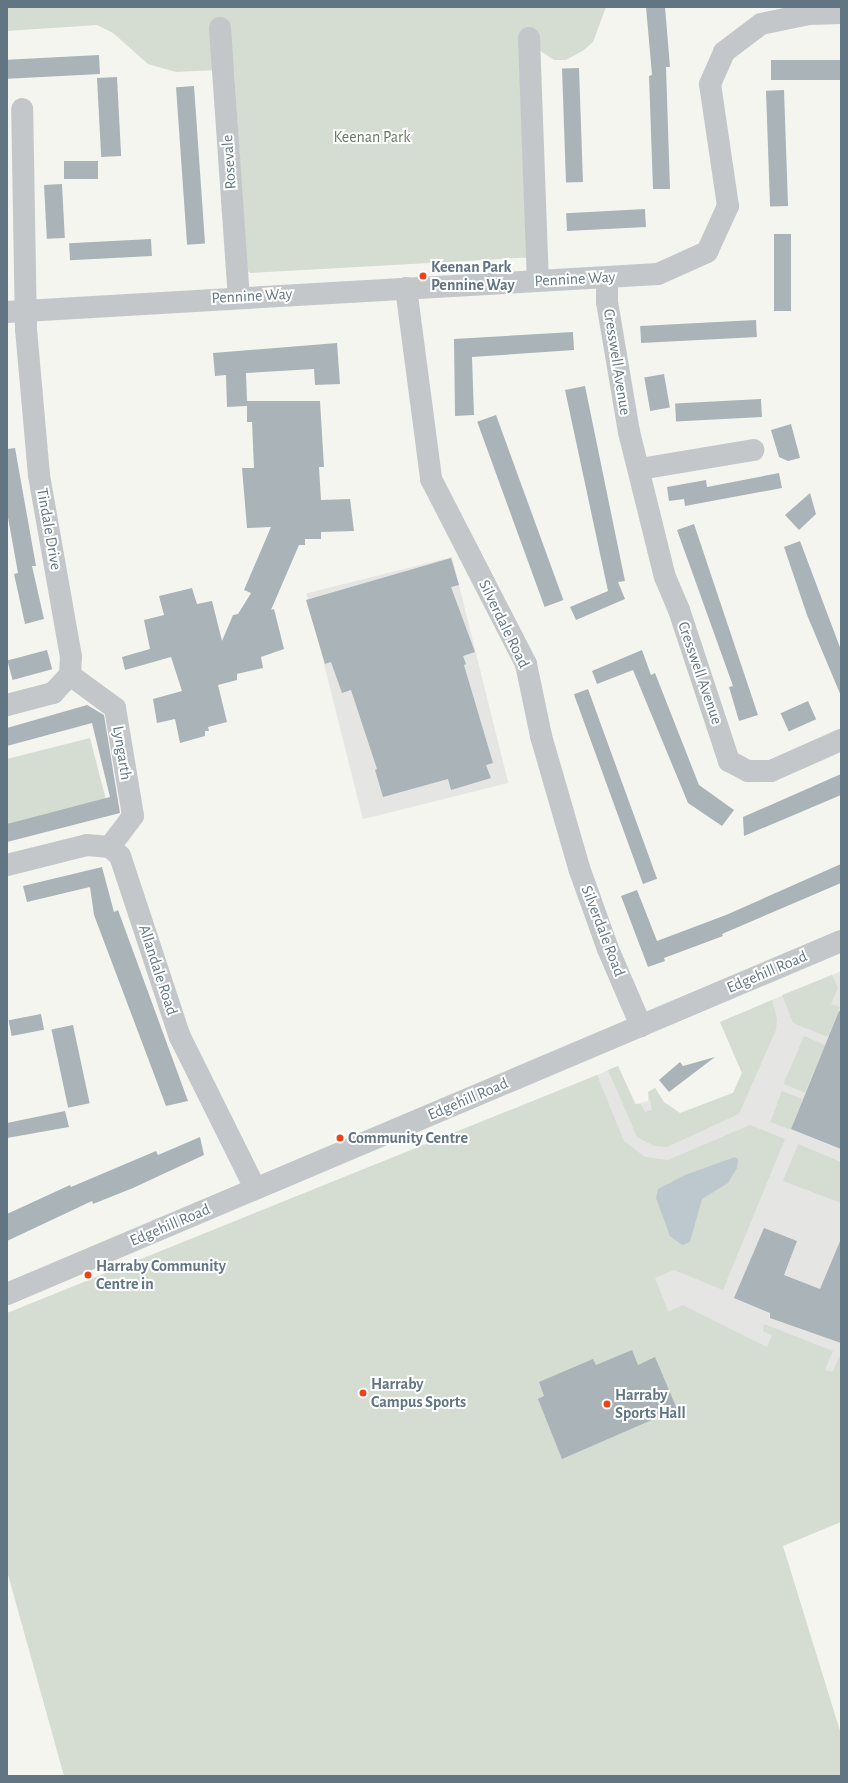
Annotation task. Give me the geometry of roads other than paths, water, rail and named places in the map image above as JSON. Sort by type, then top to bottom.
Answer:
[{"type":"street","name":"Pennine Way","points":[[16,311],[658,274],[707,252],[728,206],[710,84],[724,52],[761,24],[809,14],[841,13]]},
{"type":"street","name":"Rosevale","points":[[220,28],[239,297]]},
{"type":"street","points":[[529,38],[538,281]]},
{"type":"street","name":"Tindale Drive","points":[[22,109],[16,311],[39,475],[71,657],[70,675]]},
{"type":"street","name":"Cresswell Avenue","points":[[607,278],[607,302],[629,432],[640,469],[665,577],[681,617],[729,761],[748,771],[771,771],[841,740]]},
{"type":"street","name":"Silverdale Road","points":[[406,288],[431,479],[526,664],[541,736],[579,868],[608,949],[641,1026]]},
{"type":"street","points":[[640,469],[753,450]]},
{"type":"street","points":[[7,704],[53,693],[70,675]]},
{"type":"street","name":"Lyngarth","points":[[70,675],[115,708],[133,816],[110,847]]},
{"type":"street","points":[[7,865],[87,845],[110,847]]},
{"type":"street","name":"Allandale Road","points":[[110,847],[120,856],[180,1037],[255,1188]]},
{"type":"street","name":"Edgehill Road","points":[[7,1294],[841,941]]},
{"type":"place","name":"Keenan Park Pennine Way","points":[[423,276]]},
{"type":"place","name":"Community Centre","points":[[340,1138]]},
{"type":"place","name":"Harraby Community Centre in","points":[[88,1275]]},
{"type":"place","name":"Harraby Campus Sports","points":[[363,1393]]},
{"type":"place","name":"Harraby Sports Hall","points":[[607,1404]]},
{"type":"park label","name":"Keenan Park","points":[[372,137]]}]
